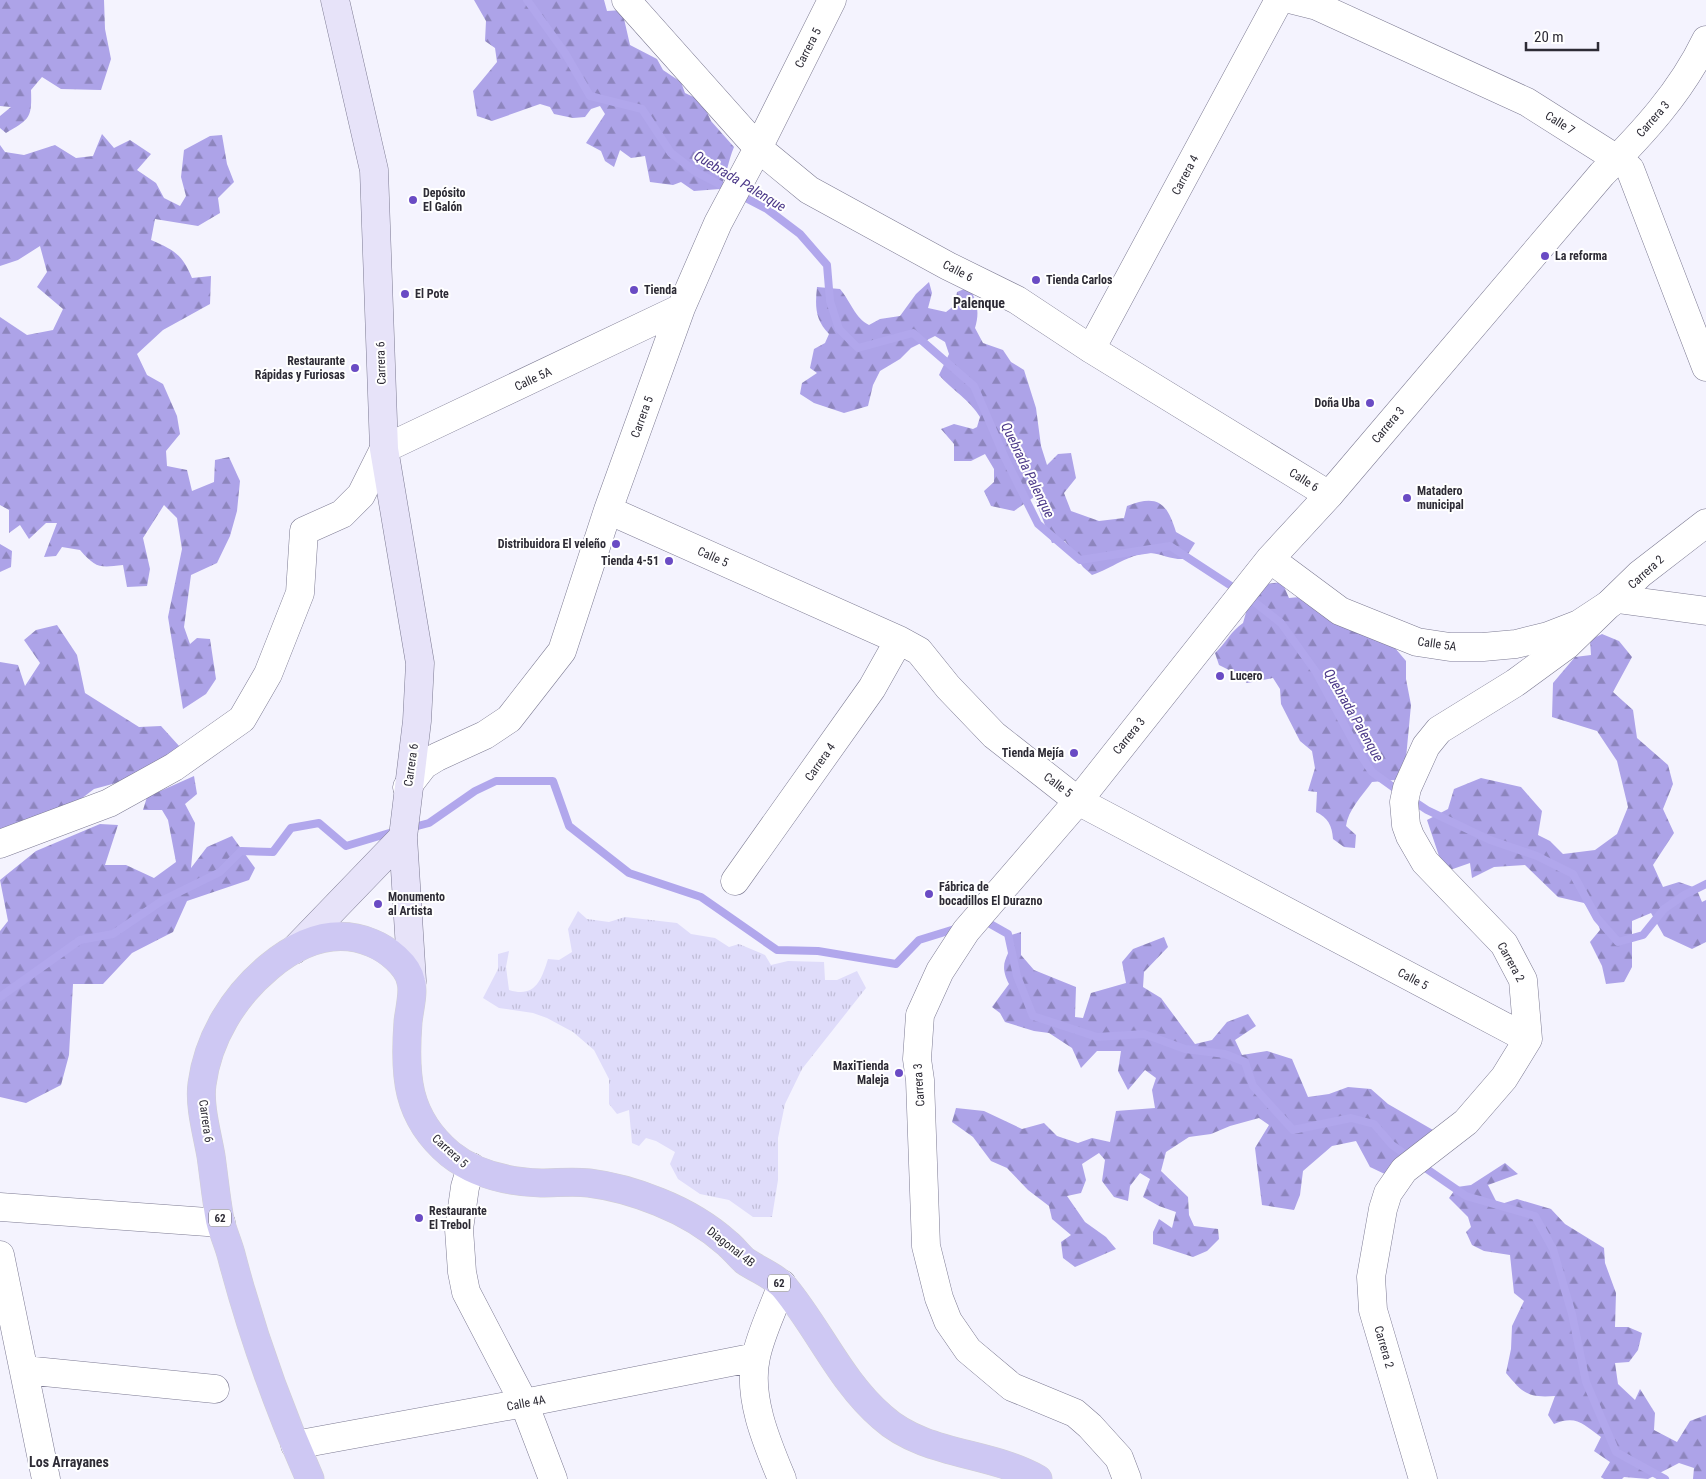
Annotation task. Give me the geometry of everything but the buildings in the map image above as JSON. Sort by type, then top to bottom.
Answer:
[{"type":"main road","name":"Carrera 6","points":[[295,1445],[261,1357],[221,1223],[201,1089],[211,1047],[231,1008],[259,975],[294,950],[403,837],[417,721],[420,663],[384,449],[374,170],[334,0]]},
{"type":"main road","name":"Carrera 5","points":[[403,837],[412,981],[406,1072],[414,1105],[421,1120],[437,1141],[456,1158],[470,1167]]},
{"type":"main road","name":"62","points":[[294,950],[317,938],[343,935],[356,938],[380,946],[400,963],[412,981]]},
{"type":"main road","name":"Diagonal 4B","points":[[470,1167],[518,1181],[592,1183],[640,1194],[664,1204],[708,1228],[746,1261],[782,1284],[849,1379],[880,1416],[898,1430],[962,1454],[1007,1464],[1038,1479]]},
{"type":"main road","name":"62","points":[[295,1445],[310,1479]]},
{"type":"street","name":"Calle 6","points":[[626,0],[758,148],[809,190],[948,266],[1017,300],[1091,349],[1329,495]]},
{"type":"street","name":"Carrera 5","points":[[408,787],[424,765],[485,735],[509,719],[562,651],[608,510],[681,308],[718,223],[832,0]]},
{"type":"street","name":"Carrera 4","points":[[1091,349],[1279,0]]},
{"type":"street","name":"Calle 7","points":[[1293,0],[1317,6],[1527,102],[1617,159],[1630,170],[1706,367]]},
{"type":"street","name":"Carrera 3","points":[[1121,1472],[1090,1426],[1075,1413],[1012,1387],[980,1361],[956,1335],[948,1321],[939,1298],[926,1246],[920,1080],[917,1059],[920,1016],[928,995],[940,971],[966,931],[987,904],[1078,800],[1270,559],[1329,495],[1602,174],[1674,95],[1706,40]]},
{"type":"street","name":"Calle 5A","points":[[384,449],[681,308]]},
{"type":"street","points":[[0,844],[109,803],[174,767],[242,719],[268,674],[300,593],[304,531],[342,514],[361,495],[384,449]]},
{"type":"street","name":"Calle 5","points":[[608,510],[899,640],[919,652],[948,687],[994,735],[1078,800],[1528,1039]]},
{"type":"street","name":"Carrera 2","points":[[1423,1479],[1373,1310],[1371,1276],[1383,1209],[1388,1193],[1404,1170],[1466,1122],[1504,1078],[1528,1039],[1523,980],[1504,944],[1425,862],[1410,836],[1406,825],[1404,802],[1411,778],[1426,746],[1439,730],[1516,683],[1567,645],[1617,599],[1640,574],[1706,523]]},
{"type":"street","name":"Calle 5A","points":[[1270,559],[1340,611],[1417,642],[1450,647],[1508,644],[1548,636],[1579,624],[1617,599]]},
{"type":"street","points":[[1617,599],[1706,611]]},
{"type":"street","name":"Carrera 4","points":[[735,881],[872,688],[899,640]]},
{"type":"street","name":"Carrera 5","points":[[470,1167],[459,1229],[459,1251],[465,1286],[524,1404],[553,1479]]},
{"type":"street","points":[[0,1206],[221,1223]]},
{"type":"street","points":[[0,1255],[46,1479]]},
{"type":"street","points":[[782,1284],[756,1357],[755,1382],[761,1423],[771,1454],[782,1479]]},
{"type":"street","name":"Calle 4A","points":[[295,1445],[524,1404],[756,1357]]},
{"type":"street","points":[[24,1370],[215,1388]]},
{"type":"green space","points":[[0,0],[104,0],[105,29],[111,59],[101,90],[61,89],[42,77],[31,90],[31,107],[25,121],[6,133],[0,128],[0,116],[11,107],[0,106]]},
{"type":"green space","points":[[474,0],[604,0],[607,11],[622,10],[630,45],[657,59],[663,70],[681,82],[685,93],[702,101],[711,121],[734,147],[720,189],[694,191],[681,182],[673,185],[650,182],[645,156],[631,158],[620,150],[614,167],[605,161],[601,151],[586,143],[605,114],[600,106],[591,109],[585,117],[573,118],[554,114],[550,107],[540,104],[492,121],[477,116],[473,91],[497,62],[495,48],[485,41],[486,21]]},
{"type":"green space","points":[[102,134],[114,148],[130,140],[151,154],[137,170],[156,183],[164,198],[180,206],[186,196],[181,177],[184,150],[210,136],[222,135],[227,164],[234,182],[218,198],[220,213],[198,226],[155,219],[151,240],[166,247],[181,258],[192,278],[211,276],[210,304],[163,330],[137,354],[147,375],[163,384],[177,416],[180,434],[166,451],[167,466],[187,470],[192,491],[214,482],[215,460],[229,457],[240,481],[237,511],[230,536],[217,563],[191,575],[184,627],[190,644],[197,638],[210,639],[216,679],[206,694],[183,709],[168,617],[182,549],[177,518],[164,505],[143,538],[150,569],[147,586],[127,587],[123,565],[98,565],[80,550],[62,547],[56,556],[44,557],[57,523],[46,523],[29,539],[20,525],[9,533],[9,510],[0,505],[0,317],[27,335],[53,330],[63,309],[37,287],[47,272],[40,246],[18,260],[0,266],[0,145],[5,152],[24,155],[55,145],[76,158],[93,156]]},
{"type":"green space","points":[[929,282],[932,293],[928,308],[946,312],[955,305],[957,292],[969,287],[977,307],[975,328],[983,343],[1003,350],[1011,362],[1024,370],[1036,408],[1041,446],[1047,465],[1058,454],[1071,453],[1076,478],[1064,493],[1071,511],[1099,521],[1124,518],[1127,506],[1137,502],[1153,501],[1159,503],[1169,514],[1176,532],[1195,543],[1185,559],[1176,559],[1159,554],[1143,554],[1128,558],[1092,575],[1083,567],[1065,541],[1052,543],[1034,497],[1014,511],[991,506],[984,491],[994,482],[994,469],[985,454],[971,461],[954,461],[954,444],[941,429],[954,424],[973,429],[977,427],[980,417],[971,405],[939,375],[949,354],[945,342],[935,336],[911,348],[900,359],[880,371],[873,385],[868,406],[844,413],[814,403],[800,394],[802,383],[817,373],[810,368],[814,349],[825,343],[829,334],[824,329],[817,312],[817,287],[840,289],[860,318],[869,325],[880,319],[900,316],[916,294]]},
{"type":"green space","points":[[0,544],[12,551],[11,567],[0,572]]},
{"type":"green space","points":[[1282,582],[1289,598],[1300,597],[1384,635],[1406,661],[1406,679],[1411,705],[1406,758],[1401,776],[1395,780],[1372,782],[1352,809],[1346,826],[1356,835],[1355,848],[1344,847],[1333,839],[1329,822],[1316,812],[1317,792],[1308,791],[1315,768],[1312,751],[1300,741],[1281,704],[1280,689],[1273,678],[1247,683],[1233,672],[1219,665],[1215,653],[1243,623],[1247,609],[1267,584]]},
{"type":"green space","points":[[57,625],[77,655],[85,693],[139,727],[161,726],[180,747],[142,776],[94,789],[77,802],[0,833],[0,662],[18,665],[25,686],[40,663],[24,640],[36,630]]},
{"type":"green space","points":[[1602,634],[1619,641],[1632,657],[1613,692],[1633,710],[1637,738],[1668,765],[1673,784],[1663,809],[1674,833],[1653,865],[1663,887],[1679,882],[1696,888],[1702,902],[1706,900],[1706,942],[1692,949],[1664,936],[1651,913],[1632,921],[1632,967],[1624,982],[1606,984],[1602,966],[1590,942],[1600,930],[1596,918],[1584,903],[1558,897],[1525,865],[1494,867],[1472,878],[1470,863],[1450,870],[1439,856],[1427,820],[1448,809],[1454,789],[1481,778],[1521,787],[1542,811],[1538,835],[1550,841],[1563,854],[1595,850],[1617,834],[1628,807],[1617,761],[1597,731],[1552,717],[1553,683],[1575,657],[1591,655],[1590,640]]},
{"type":"green space","points":[[194,776],[197,794],[185,804],[195,823],[191,868],[207,847],[232,836],[255,868],[249,880],[187,901],[173,932],[132,953],[103,984],[73,984],[69,1055],[61,1085],[26,1103],[0,1097],[0,931],[8,921],[0,880],[36,851],[100,824],[118,825],[105,865],[126,865],[154,878],[176,862],[168,820],[162,810],[143,810],[147,797]]},
{"type":"green space","points":[[578,911],[587,919],[609,922],[625,917],[677,923],[691,934],[715,938],[729,947],[739,944],[765,955],[771,965],[788,961],[824,962],[825,980],[837,980],[857,971],[866,988],[802,1069],[785,1104],[778,1138],[778,1180],[772,1217],[753,1217],[729,1200],[700,1194],[678,1179],[670,1164],[675,1152],[656,1141],[646,1138],[639,1146],[632,1143],[629,1110],[617,1114],[609,1104],[609,1079],[594,1050],[573,1032],[547,1018],[533,1013],[499,1008],[483,998],[498,969],[498,954],[509,951],[506,967],[509,990],[525,992],[536,986],[543,974],[548,959],[559,960],[572,952],[568,929]]},
{"type":"green space","points":[[1021,932],[1021,955],[1034,970],[1076,987],[1075,1017],[1083,1018],[1091,993],[1126,983],[1122,962],[1133,949],[1164,937],[1168,947],[1144,972],[1143,987],[1161,998],[1195,1044],[1212,1040],[1227,1022],[1248,1014],[1256,1026],[1235,1040],[1242,1055],[1267,1051],[1292,1059],[1308,1097],[1329,1094],[1348,1087],[1371,1089],[1388,1104],[1433,1130],[1408,1158],[1396,1159],[1391,1177],[1370,1167],[1356,1141],[1332,1146],[1303,1171],[1300,1195],[1294,1210],[1262,1205],[1255,1148],[1269,1125],[1259,1118],[1230,1126],[1211,1134],[1189,1137],[1166,1152],[1161,1171],[1188,1197],[1189,1215],[1194,1226],[1218,1229],[1219,1239],[1207,1251],[1193,1257],[1153,1244],[1153,1232],[1159,1219],[1172,1228],[1176,1212],[1159,1206],[1143,1197],[1150,1179],[1140,1173],[1130,1186],[1128,1201],[1114,1197],[1102,1181],[1105,1160],[1099,1153],[1082,1164],[1086,1180],[1081,1193],[1067,1196],[1085,1222],[1106,1237],[1116,1249],[1075,1267],[1063,1258],[1061,1242],[1071,1235],[1052,1219],[1049,1206],[1028,1190],[1007,1168],[991,1161],[973,1137],[952,1122],[956,1108],[984,1111],[1022,1129],[1044,1123],[1057,1136],[1078,1143],[1092,1138],[1110,1142],[1116,1111],[1155,1108],[1152,1090],[1156,1078],[1145,1070],[1128,1090],[1118,1071],[1121,1051],[1097,1051],[1081,1068],[1072,1048],[1049,1033],[1034,1031],[1005,1022],[1000,1013],[992,1007],[1009,984],[1005,975],[1004,963],[1010,949],[1011,935]]},
{"type":"green space","points":[[1505,1163],[1518,1174],[1488,1185],[1498,1205],[1517,1199],[1551,1209],[1565,1224],[1604,1248],[1605,1263],[1616,1293],[1615,1327],[1628,1327],[1642,1333],[1638,1350],[1629,1362],[1615,1363],[1618,1384],[1635,1400],[1640,1389],[1655,1413],[1654,1430],[1677,1442],[1690,1421],[1706,1415],[1706,1479],[1693,1479],[1694,1468],[1679,1463],[1648,1479],[1624,1477],[1622,1479],[1604,1479],[1601,1477],[1610,1462],[1594,1451],[1601,1437],[1579,1422],[1568,1420],[1554,1424],[1548,1415],[1555,1396],[1538,1396],[1526,1393],[1506,1373],[1511,1349],[1512,1326],[1524,1301],[1514,1293],[1510,1255],[1484,1251],[1472,1245],[1466,1232],[1471,1227],[1468,1217],[1449,1198],[1457,1187],[1471,1185]]},
{"type":"waterway","name":"Quebrada Palenque","points":[[527,0],[565,53],[590,96],[642,109],[671,153],[696,172],[767,209],[800,234],[827,265],[830,301],[839,329],[858,348],[913,333],[974,386],[1005,458],[1038,524],[1080,560],[1170,546],[1248,597],[1281,623],[1316,672],[1360,754],[1372,772],[1400,792]]},
{"type":"waterway","points":[[410,828],[429,823],[475,791],[496,781],[553,781],[569,826],[629,873],[701,897],[777,950],[818,951],[896,964],[919,940],[958,928]]},
{"type":"waterway","name":"Quebrada Palenque","points":[[1409,798],[1427,810],[1490,840],[1537,856],[1573,874],[1597,918],[1618,942],[1643,935],[1664,909],[1684,895],[1706,884]]},
{"type":"waterway","points":[[0,997],[80,940],[113,934],[163,900],[220,872],[241,851],[273,852],[291,828],[319,823],[346,846],[396,831]]},
{"type":"waterway","points":[[981,922],[985,921],[1008,934],[1017,976],[1033,1016],[1097,1037],[1144,1034],[1185,1049],[1225,1054],[1245,1062],[1253,1086],[1293,1130],[1351,1118],[1374,1124],[1392,1145],[1466,1196],[1535,1216],[1553,1249],[1572,1314],[1586,1382],[1616,1452],[1665,1479]]},
{"type":"place","name":"Depósito El Galón","points":[[413,200]]},
{"type":"place","name":"La reforma","points":[[1545,256]]},
{"type":"place","name":"Tienda Carlos","points":[[1036,280]]},
{"type":"place","name":"Tienda","points":[[634,290]]},
{"type":"place","name":"El Pote","points":[[405,294]]},
{"type":"place","name":"Restaurante Rápidas y Furiosas","points":[[355,368]]},
{"type":"place","name":"Doña Uba","points":[[1370,403]]},
{"type":"place","name":"Matadero municipal","points":[[1407,498]]},
{"type":"place","name":"Distribuidora El veleño","points":[[616,544]]},
{"type":"place","name":"Tienda 4-51","points":[[669,561]]},
{"type":"place","name":"Lucero","points":[[1220,676]]},
{"type":"place","name":"Tienda Mejía","points":[[1074,753]]},
{"type":"place","name":"Fábrica de bocadillos El Durazno","points":[[929,894]]},
{"type":"place","name":"Monumento al Artista","points":[[378,904]]},
{"type":"place","name":"MaxiTienda Maleja","points":[[899,1073]]},
{"type":"place","name":"Restaurante El Trebol","points":[[419,1218]]},
{"type":"district","name":"Palenque","points":[[979,303]]},
{"type":"district","name":"Los Arrayanes","points":[[69,1462]]}]
